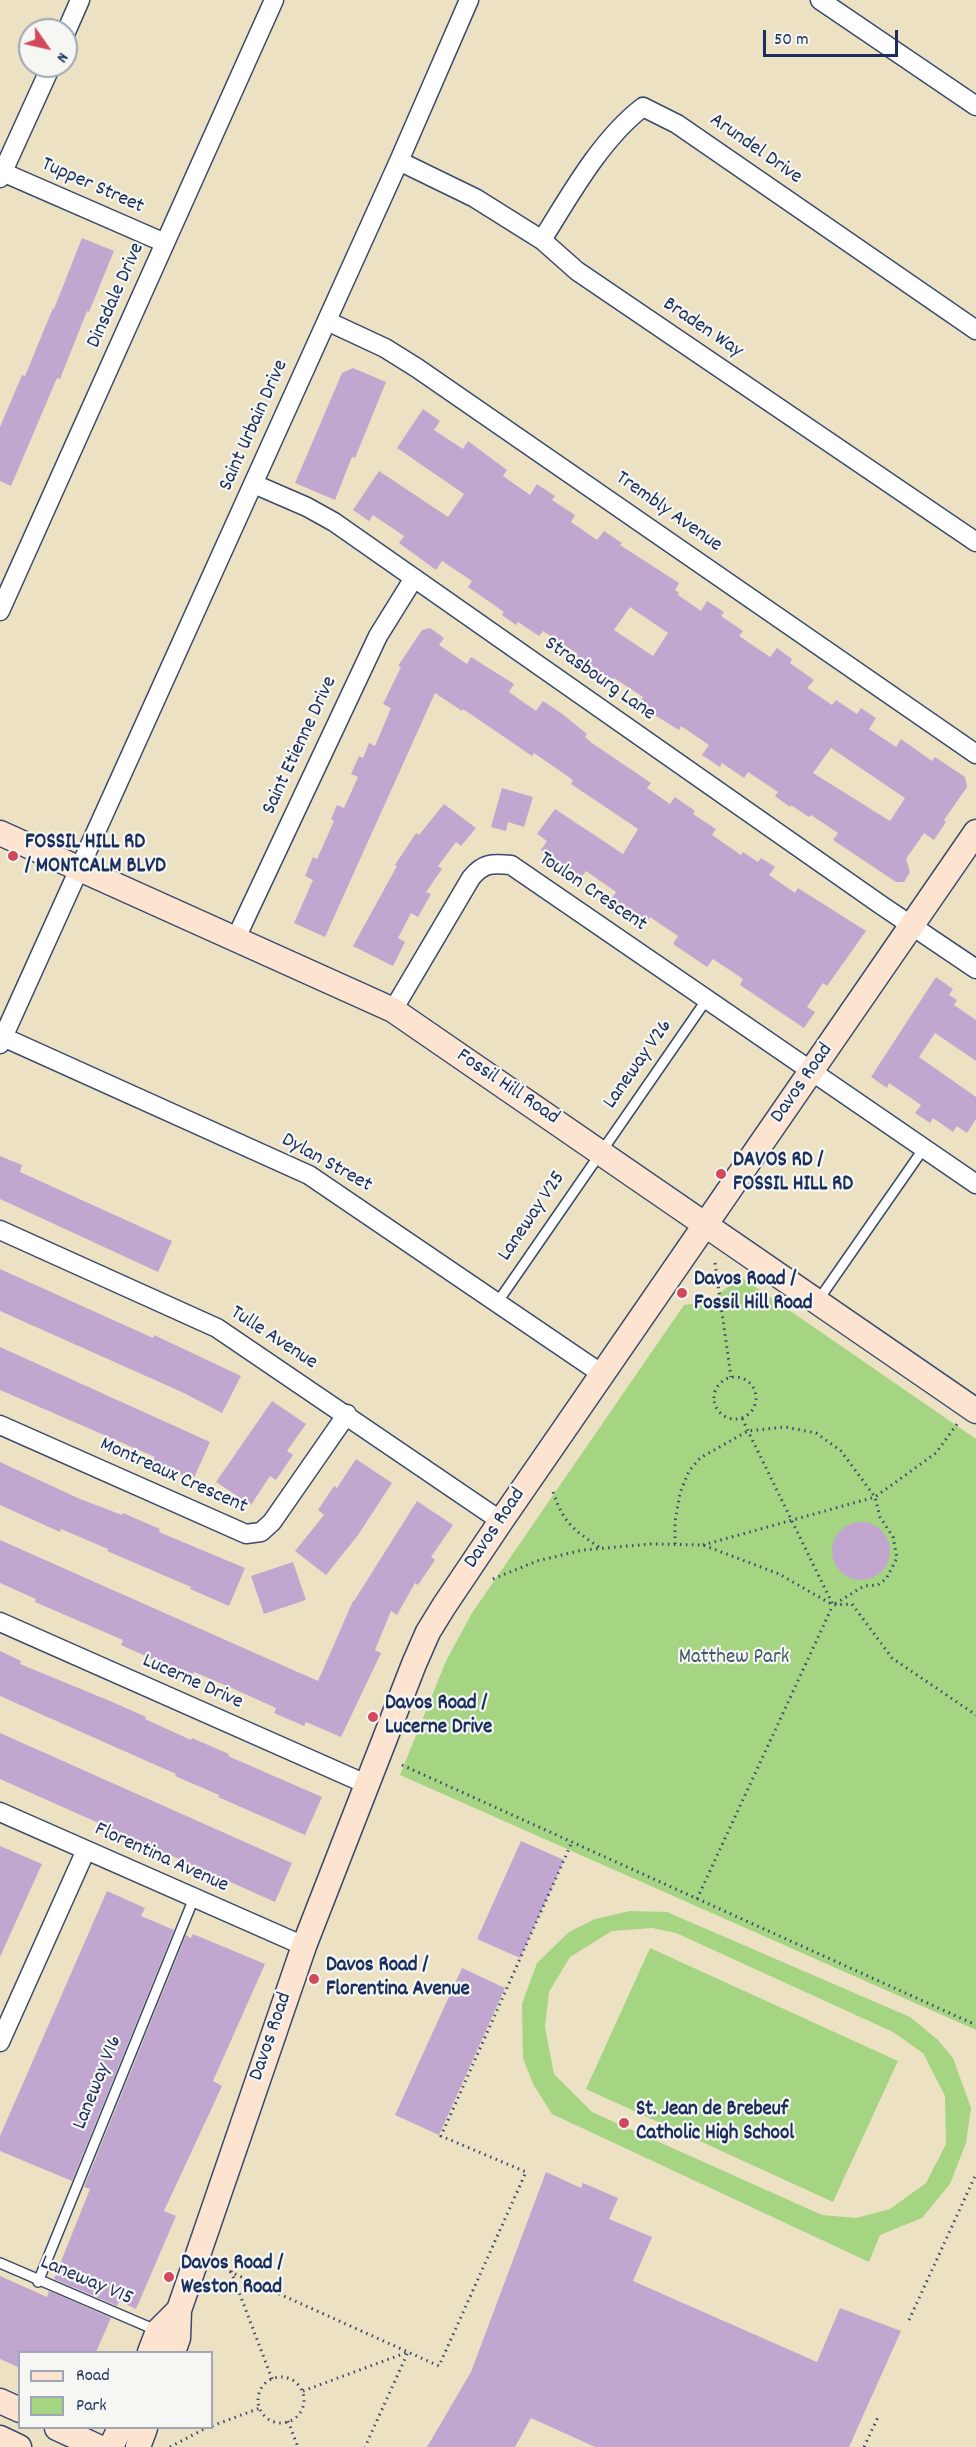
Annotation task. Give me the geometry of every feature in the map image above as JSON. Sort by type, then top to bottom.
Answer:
[{"type":"street","points":[[72,18],[80,0]]},
{"type":"street","name":"Dinsdale Drive","points":[[0,611],[273,0]]},
{"type":"street","name":"Saint Urbain Drive","points":[[2,1040],[254,484],[469,0]]},
{"type":"street","points":[[820,0],[976,106]]},
{"type":"street","points":[[1,174],[45,78]]},
{"type":"street","name":"Arundel Drive","points":[[542,240],[569,196],[623,123],[644,107],[677,124],[976,330]]},
{"type":"street","name":"Braden Way","points":[[399,161],[476,198],[542,240],[577,271],[976,542]]},
{"type":"street","name":"Tupper Street","points":[[1,174],[165,243]]},
{"type":"street","name":"Trembly Avenue","points":[[327,321],[385,348],[417,368],[976,754]]},
{"type":"street","name":"Strasbourg Lane","points":[[254,484],[321,513],[976,969]]},
{"type":"street","name":"Saint Etienne Drive","points":[[236,938],[378,636],[414,578]]},
{"type":"street","name":"Davos Road","points":[[154,2342],[178,2310],[304,1946],[366,1784],[428,1632],[501,1521],[976,832]]},
{"type":"street","name":"Fossil Hill Road","points":[[0,833],[393,1010],[817,1302],[967,1417]]},
{"type":"street","name":"Toulon Crescent","points":[[393,1010],[479,868],[492,863],[511,865],[976,1184]]},
{"type":"street","name":"Dylan Street","points":[[2,1040],[309,1175],[602,1374]]},
{"type":"street","name":"Tulle Avenue","points":[[0,1230],[217,1328],[347,1414],[501,1521]]},
{"type":"street","name":"Montreaux Crescent","points":[[0,1425],[246,1534],[261,1532],[273,1522],[347,1414]]},
{"type":"street","name":"Lucerne Drive","points":[[0,1623],[366,1784]]},
{"type":"street","name":"Florentina Avenue","points":[[0,1812],[304,1946]]},
{"type":"street","points":[[0,2042],[86,1850]]},
{"type":"street","name":"Davos Road","points":[[173,2351],[178,2338],[178,2310]]},
{"type":"street","points":[[0,2401],[18,2409]]},
{"type":"street","points":[[61,2429],[98,2447]]},
{"type":"street","points":[[111,2447],[119,2429]]},
{"type":"street","points":[[138,2447],[144,2429]]},
{"type":"street","points":[[0,2438],[20,2447]]},
{"type":"lane","name":"Laneway V26","points":[[600,1152],[707,999]]},
{"type":"lane","points":[[817,1302],[924,1148]]},
{"type":"lane","name":"Laneway V25","points":[[497,1303],[600,1152]]},
{"type":"lane","name":"Laneway V16","points":[[38,2282],[194,1898]]},
{"type":"lane","name":"Laneway V15","points":[[0,2264],[154,2342]]},
{"type":"path","points":[[715,1263],[731,1378]]},
{"type":"path","points":[[739,1377],[747,1381],[755,1394],[752,1410],[742,1418],[730,1419],[723,1416],[714,1402],[717,1387],[731,1378],[739,1377]]},
{"type":"path","points":[[493,1579],[537,1560],[601,1548],[703,1545],[875,1497],[936,1453],[967,1417]]},
{"type":"path","points":[[742,1418],[833,1605]]},
{"type":"path","points":[[675,1545],[675,1522],[680,1493],[689,1472],[700,1458],[748,1431],[785,1427],[816,1433],[840,1450],[875,1497],[880,1517],[893,1537],[897,1558],[886,1579],[878,1585],[864,1586],[833,1605],[697,1899]]},
{"type":"path","points":[[553,1492],[558,1507],[571,1527],[601,1548]]},
{"type":"path","points":[[703,1545],[780,1574],[833,1605],[852,1604],[892,1658],[976,1715]]},
{"type":"path","points":[[402,1766],[976,2025]]},
{"type":"path","points":[[224,2269],[439,2366],[526,2172],[441,2136],[572,1842]]},
{"type":"path","points":[[909,2320],[976,2174]]},
{"type":"path","points":[[231,2271],[272,2379]]},
{"type":"path","points":[[303,2391],[408,2352]]},
{"type":"path","points":[[365,2447],[408,2352]]},
{"type":"path","points":[[289,2378],[303,2391],[303,2409],[288,2421],[269,2420],[260,2409],[259,2392],[272,2379],[289,2378]]},
{"type":"path","points":[[213,2426],[260,2409]]},
{"type":"path","points":[[864,2447],[879,2415]]},
{"type":"path","points":[[288,2421],[298,2447]]},
{"type":"path","points":[[170,2447],[202,2429]]},
{"type":"green space","name":"Matthew Park","points":[[741,1277],[976,1439],[976,2030],[400,1775],[446,1661],[472,1613],[684,1305],[708,1302]]},
{"type":"green space","points":[[630,1911],[667,1912],[910,2017],[938,2040],[953,2058],[971,2108],[966,2143],[950,2184],[922,2218],[880,2235],[869,2262],[552,2114],[533,2084],[523,2058],[522,2004],[537,1963],[569,1932],[595,1919]],"holes":[[[652,1928],[676,1933],[893,2032],[923,2053],[945,2096],[946,2144],[926,2183],[890,2209],[856,2218],[822,2215],[592,2112],[554,2074],[545,2027],[549,1992],[570,1957],[612,1931]]]},
{"type":"green space","points":[[650,1948],[898,2061],[833,2202],[586,2089]]},
{"type":"building","points":[[82,238],[114,251],[60,379],[57,378],[11,486],[0,481],[0,427],[22,375],[25,376]]},
{"type":"building","points":[[353,368],[386,382],[335,500],[295,483],[342,373]]},
{"type":"building","points":[[423,409],[440,421],[434,430],[463,449],[468,441],[507,470],[503,476],[530,495],[537,484],[555,496],[552,500],[575,515],[571,522],[597,540],[604,531],[622,543],[620,545],[679,583],[675,590],[679,593],[678,595],[701,611],[707,601],[724,612],[721,616],[743,631],[739,636],[770,657],[777,648],[792,659],[790,663],[814,680],[807,688],[832,705],[836,700],[857,714],[861,708],[876,718],[869,729],[896,747],[901,739],[932,761],[935,757],[965,777],[967,787],[944,820],[946,822],[934,840],[924,833],[906,859],[910,872],[904,882],[896,882],[833,840],[838,833],[811,815],[809,817],[791,805],[790,807],[775,796],[778,792],[748,772],[744,778],[722,763],[720,767],[702,755],[709,745],[681,726],[679,730],[638,705],[643,697],[614,678],[609,686],[586,672],[572,662],[578,654],[543,631],[539,636],[518,622],[516,625],[502,615],[504,612],[468,587],[472,581],[442,561],[436,570],[399,543],[404,536],[373,515],[369,521],[353,510],[379,471],[448,517],[464,494],[397,448]],"holes":[[[630,607],[668,633],[653,656],[614,630]],[[831,748],[905,798],[890,821],[813,773]]]},
{"type":"building","points":[[430,628],[444,638],[439,645],[467,664],[471,657],[514,684],[509,692],[536,711],[543,701],[587,734],[585,737],[592,743],[651,783],[647,788],[670,804],[675,797],[695,811],[693,814],[716,829],[712,835],[741,855],[743,852],[758,862],[761,858],[775,867],[769,875],[795,893],[798,888],[866,931],[827,986],[823,983],[807,1007],[815,1012],[804,1028],[740,985],[743,979],[713,959],[707,967],[673,944],[678,936],[650,917],[647,921],[630,909],[628,912],[610,901],[616,892],[586,871],[580,879],[541,850],[547,841],[537,834],[555,809],[623,854],[638,829],[571,784],[573,780],[534,753],[532,756],[463,709],[462,711],[435,693],[325,937],[294,923],[313,880],[305,876],[313,857],[317,859],[334,821],[331,819],[337,805],[344,808],[358,777],[351,774],[359,756],[363,758],[369,743],[375,746],[391,708],[383,704],[401,667],[398,666],[422,630]]},
{"type":"building","points":[[502,788],[533,797],[524,827],[508,822],[506,831],[491,827]]},
{"type":"building","points":[[444,804],[476,828],[461,846],[456,842],[438,866],[442,869],[426,892],[431,894],[418,917],[411,913],[398,938],[405,942],[393,966],[353,946],[397,866],[395,865],[416,833],[419,835]]},
{"type":"building","points":[[936,977],[953,989],[949,995],[957,1000],[954,1005],[976,1020],[976,1061],[935,1033],[919,1057],[976,1097],[976,1119],[967,1133],[957,1126],[953,1132],[933,1118],[930,1123],[915,1113],[921,1105],[889,1083],[887,1088],[871,1077]]},
{"type":"building","points":[[0,1156],[22,1165],[20,1172],[172,1241],[158,1272],[0,1199]]},
{"type":"building","points":[[0,1269],[153,1338],[154,1335],[241,1376],[222,1413],[184,1393],[0,1311]]},
{"type":"building","points":[[0,1347],[210,1442],[193,1480],[153,1462],[155,1457],[0,1390]]},
{"type":"building","points":[[272,1401],[306,1424],[287,1451],[293,1455],[276,1480],[270,1476],[251,1505],[216,1482]]},
{"type":"building","points":[[356,1459],[392,1483],[358,1535],[326,1575],[295,1551],[324,1515],[318,1510],[334,1486],[337,1488]]},
{"type":"building","points":[[0,1462],[80,1499],[122,1515],[123,1513],[160,1529],[159,1532],[245,1568],[229,1606],[107,1551],[108,1549],[61,1529],[60,1532],[0,1505]]},
{"type":"building","points":[[417,1501],[453,1525],[431,1557],[435,1560],[418,1585],[415,1583],[397,1615],[391,1611],[375,1650],[381,1653],[341,1737],[306,1722],[304,1726],[274,1713],[276,1708],[234,1689],[194,1672],[192,1677],[121,1645],[123,1640],[35,1602],[36,1599],[0,1583],[0,1540],[318,1681],[353,1601]]},
{"type":"building","points":[[861,1522],[872,1524],[885,1535],[890,1551],[888,1562],[877,1575],[861,1580],[850,1578],[837,1567],[832,1551],[834,1540],[845,1527]]},
{"type":"building","points":[[293,1562],[306,1600],[264,1614],[251,1576]]},
{"type":"building","points":[[0,1651],[21,1661],[20,1664],[110,1701],[191,1740],[192,1738],[229,1754],[228,1756],[322,1797],[305,1835],[218,1797],[219,1795],[175,1776],[176,1774],[0,1696]]},
{"type":"building","points":[[0,1733],[292,1863],[275,1902],[0,1779]]},
{"type":"building","points":[[521,1841],[564,1860],[520,1958],[477,1939]]},
{"type":"building","points":[[0,1846],[42,1864],[0,1957]]},
{"type":"building","points":[[107,1891],[145,1908],[141,1916],[174,1930],[72,2181],[0,2151],[0,2136]]},
{"type":"building","points":[[193,1934],[265,1964],[213,2081],[222,2086],[164,2211],[176,2216],[136,2309],[119,2301],[117,2306],[54,2279],[90,2189],[84,2187],[186,1935],[191,1938]]},
{"type":"building","points":[[462,1968],[505,1988],[439,2135],[395,2115]]},
{"type":"building","points":[[546,2172],[581,2188],[583,2183],[618,2198],[609,2219],[652,2237],[633,2281],[817,2362],[840,2308],[901,2331],[849,2447],[595,2447],[531,2418],[515,2447],[427,2447],[471,2372]]},
{"type":"building","points":[[0,2276],[47,2297],[49,2291],[111,2318],[96,2351],[18,2351],[18,2367],[0,2359]]},
{"type":"place","name":"FOSSIL HILL RD / MONTCALM BLVD","points":[[13,856]]},
{"type":"place","name":"DAVOS RD / FOSSIL HILL RD","points":[[721,1174]]},
{"type":"place","name":"Davos Road / Fossil Hill Road","points":[[682,1293]]},
{"type":"place","name":"Davos Road / Lucerne Drive","points":[[373,1717]]},
{"type":"place","name":"Davos Road / Florentina Avenue","points":[[314,1979]]},
{"type":"place","name":"St. Jean de Brebeuf Catholic High School","points":[[624,2123]]},
{"type":"place","name":"Davos Road / Weston Road","points":[[169,2277]]}]
